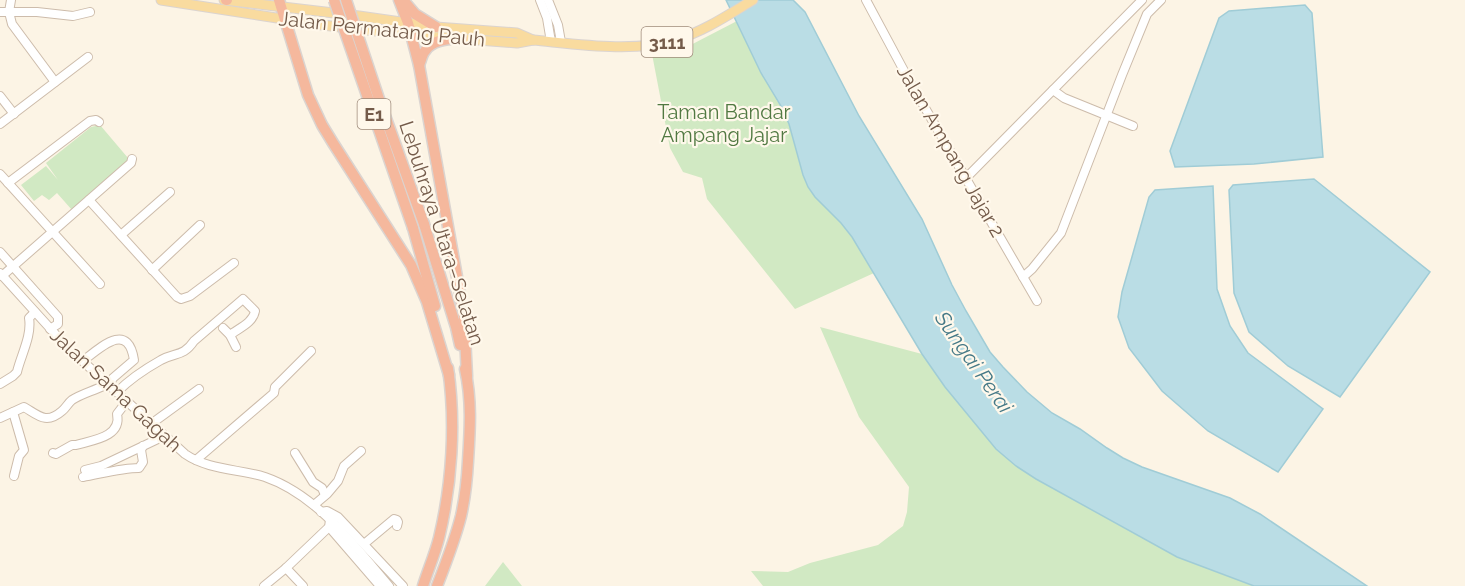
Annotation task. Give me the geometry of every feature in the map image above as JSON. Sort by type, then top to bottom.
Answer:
[{"type":"highway","name":"Lebuhraya Utara–Selatan","points":[[334,0],[456,327],[467,376],[470,429],[466,486],[455,536],[437,586]]},
{"type":"highway","name":"Lebuhraya Utara–Selatan","points":[[346,0],[419,226],[449,375],[452,449],[444,515],[423,586]]},
{"type":"highway","points":[[401,0],[419,65],[464,316],[467,376]]},
{"type":"highway","points":[[401,0],[415,14],[436,27]]},
{"type":"highway","points":[[280,3],[308,95],[322,125],[411,265],[427,302],[449,375]]},
{"type":"highway","points":[[419,65],[425,50],[431,45],[440,40],[462,38]]},
{"type":"main road","name":"Jalan Permatang Pauh","points":[[161,0],[285,20],[412,35],[517,43],[533,40],[630,47],[658,44],[695,33],[753,0]]},
{"type":"main road","name":"Jalan Permatang Pauh","points":[[226,0],[280,3],[436,27],[517,33],[533,40]]},
{"type":"street","points":[[540,0],[548,18],[551,42]]},
{"type":"street","points":[[548,0],[558,26],[561,42]]},
{"type":"street","name":"Jalan Ampang Jajar 2","points":[[866,0],[910,82],[1037,301]]},
{"type":"street","points":[[966,178],[1142,0]]},
{"type":"street","points":[[1023,277],[1061,233],[1147,14],[1161,0]]},
{"type":"street","points":[[0,12],[10,4]]},
{"type":"street","points":[[10,4],[37,12],[73,16],[90,12]]},
{"type":"street","points":[[10,4],[12,24],[55,82]]},
{"type":"street","points":[[0,124],[88,57]]},
{"type":"street","points":[[1053,90],[1064,98],[1133,126]]},
{"type":"street","points":[[0,96],[14,114]]},
{"type":"street","points":[[8,183],[90,121],[99,122]]},
{"type":"street","points":[[0,288],[3,277],[13,266],[131,163],[132,159]]},
{"type":"street","points":[[0,174],[100,285]]},
{"type":"street","points":[[121,235],[170,192]]},
{"type":"street","points":[[89,200],[181,299],[190,296],[234,263]]},
{"type":"street","points":[[152,270],[200,225]]},
{"type":"street","points":[[0,252],[58,317],[58,324],[50,329]]},
{"type":"street","name":"Jalan Sama Gagah","points":[[3,277],[50,329],[185,454],[213,466],[250,473],[277,482],[314,505],[330,524],[339,529],[388,586]]},
{"type":"street","points":[[117,392],[127,382],[156,363],[184,352],[194,340],[243,299],[255,311],[255,315],[230,335]]},
{"type":"street","points":[[0,384],[17,372],[28,337],[29,318],[48,306]]},
{"type":"street","points":[[223,328],[230,335],[236,347]]},
{"type":"street","points":[[0,418],[24,407],[40,417],[55,415],[71,401],[108,383],[134,360],[131,347],[117,339],[109,341],[83,361]]},
{"type":"street","points":[[196,460],[274,393],[275,387],[311,351]]},
{"type":"street","points":[[152,424],[200,389]]},
{"type":"street","points":[[53,453],[56,454],[72,445],[110,434],[117,425],[117,414],[127,401]]},
{"type":"street","points":[[13,412],[24,450],[19,456],[14,476]]},
{"type":"street","points":[[143,446],[141,450],[143,462],[139,468],[130,467],[111,472],[84,474],[143,446],[160,438],[163,434]]},
{"type":"street","points":[[314,505],[338,482],[344,465],[361,451]]},
{"type":"street","points":[[295,453],[325,495]]},
{"type":"street","points":[[321,512],[327,511],[338,517],[403,586]]},
{"type":"street","points":[[364,544],[394,519],[398,522],[397,526]]},
{"type":"street","points":[[264,586],[286,568],[330,524],[380,586]]},
{"type":"street","points":[[286,568],[303,586]]},
{"type":"green space","name":"Taman Bandar Ampang Jajar","points":[[737,21],[761,73],[789,124],[808,187],[841,223],[860,248],[874,273],[795,309],[707,199],[702,178],[683,172],[670,148],[652,54],[681,50]]},
{"type":"green space","points":[[100,125],[128,158],[128,162],[72,210],[57,193],[49,200],[42,195],[34,201],[21,185],[46,166],[58,180],[46,163],[91,127]]},
{"type":"green space","points":[[820,327],[922,354],[945,387],[996,449],[1016,466],[1177,557],[1254,586],[763,586],[751,571],[788,572],[810,563],[878,545],[903,526],[907,512],[909,487],[859,417]]},
{"type":"green space","points":[[503,562],[522,586],[485,586]]},
{"type":"water","name":"Sungai Perai","points":[[726,0],[793,0],[805,12],[859,116],[922,219],[966,311],[990,352],[1027,392],[1052,413],[1123,458],[1230,498],[1260,514],[1367,586],[1254,586],[1177,557],[1036,479],[996,449],[945,387],[922,354],[852,237],[808,187],[789,124],[761,73]]},
{"type":"water","points":[[1305,5],[1312,13],[1323,157],[1254,164],[1175,167],[1170,151],[1219,18],[1229,11]]},
{"type":"water","points":[[1314,179],[1430,272],[1340,397],[1288,366],[1249,332],[1234,293],[1229,190],[1233,185]]},
{"type":"water","points":[[1213,186],[1217,289],[1230,326],[1248,353],[1323,409],[1278,472],[1208,431],[1162,391],[1129,348],[1118,317],[1122,292],[1149,197],[1155,190]]}]
